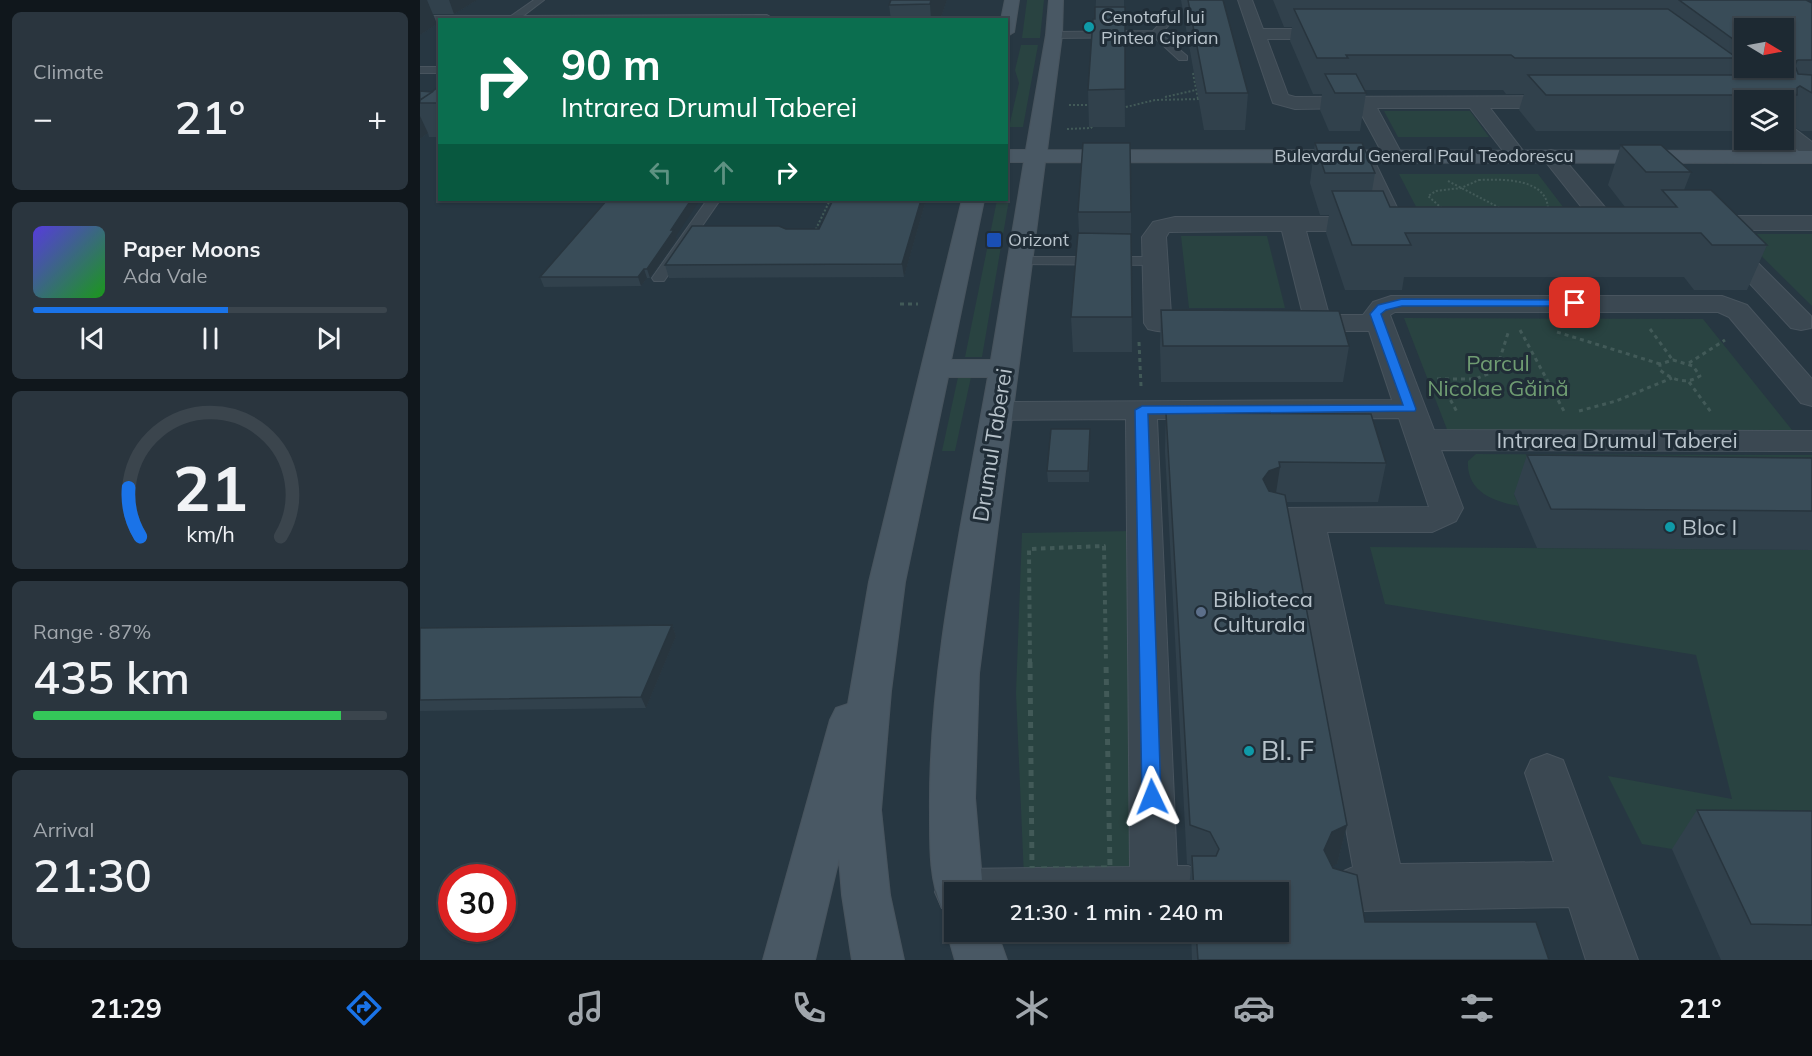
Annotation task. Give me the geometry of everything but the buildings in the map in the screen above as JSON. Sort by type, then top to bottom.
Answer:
[{"type":"main road","points":[[1008,21],[1012,0]]},
{"type":"main road","name":"Drumul Taberei","points":[[958,882],[951,826],[955,697],[1054,35],[1056,0]]},
{"type":"main road","name":"Bulevardul General Paul Teodorescu","points":[[1008,156],[1812,154]]},
{"type":"main road","points":[[789,960],[887,582],[973,201]]},
{"type":"main road","points":[[935,369],[1003,368]]},
{"type":"main road","points":[[878,960],[866,895],[858,810],[870,691],[887,582]]},
{"type":"main road","points":[[975,942],[981,960]]},
{"type":"street","points":[[1245,0],[1280,99],[1295,103],[1582,102]]},
{"type":"street","points":[[1257,34],[1352,34]]},
{"type":"street","points":[[1365,103],[1393,156]]},
{"type":"street","points":[[1476,103],[1516,156]]},
{"type":"street","points":[[1794,139],[1812,154]]},
{"type":"street","points":[[1362,156],[1393,224]]},
{"type":"street","points":[[1551,156],[1607,227]]},
{"type":"street","points":[[1806,322],[1694,223],[1812,223]]},
{"type":"street","points":[[1292,224],[1318,323]]},
{"type":"street","points":[[1227,323],[1158,323],[1154,237],[1161,227],[1167,225],[1393,224],[1416,233]]},
{"type":"street","points":[[1585,884],[1361,888],[1292,520],[1432,520],[1440,518],[1446,508],[1376,314],[1382,308],[1402,302],[1714,303],[1732,308],[1747,322],[1812,397]]},
{"type":"street","points":[[1747,322],[1806,322]]},
{"type":"street","points":[[1273,323],[1379,323]]},
{"type":"street","points":[[997,411],[1410,409]]},
{"type":"street","points":[[1142,410],[1156,520],[1171,882]]},
{"type":"street","name":"Intrarea Drumul Taberei","points":[[1421,440],[1812,441]]},
{"type":"street","points":[[1547,773],[1612,960]]},
{"type":"lane","points":[[513,18],[540,0]]},
{"type":"lane","points":[[674,18],[694,16],[713,10]]},
{"type":"lane","points":[[674,18],[734,18],[767,14]]},
{"type":"lane","points":[[1156,34],[1175,14]]},
{"type":"lane","points":[[420,19],[438,19]]},
{"type":"lane","points":[[1054,35],[1156,34],[1183,58]]},
{"type":"lane","points":[[420,70],[438,69]]},
{"type":"lane","points":[[659,278],[712,201]]},
{"type":"lane","points":[[1020,261],[1155,261]]},
{"type":"path","points":[[1115,110],[1196,90]]},
{"type":"path","points":[[1155,100],[1210,99]]},
{"type":"path","points":[[1068,105],[1078,107],[1095,105]]},
{"type":"path","points":[[1066,129],[1091,128],[1098,118]]},
{"type":"path","points":[[1443,174],[1447,181],[1508,213]]},
{"type":"path","points":[[1479,180],[1511,181],[1538,189],[1549,205],[1548,209],[1539,214],[1451,214],[1428,196],[1436,191],[1461,188],[1479,180]]},
{"type":"path","points":[[812,236],[830,201]]},
{"type":"path","points":[[900,304],[919,304]]},
{"type":"path","points":[[1689,363],[1722,343],[1747,322]]},
{"type":"path","points":[[1142,410],[1139,340],[1158,323]]},
{"type":"path","points":[[1646,323],[1673,360]]},
{"type":"path","points":[[1519,328],[1565,414],[1616,401],[1672,378]]},
{"type":"path","points":[[1439,379],[1490,376],[1496,371],[1510,329]]},
{"type":"path","points":[[1547,329],[1660,364],[1673,360],[1689,363],[1700,373],[1698,379],[1688,381],[1672,378],[1660,370],[1660,364]]},
{"type":"path","points":[[1688,381],[1715,418]]},
{"type":"path","points":[[1104,546],[1110,868],[1032,869],[1029,549],[1104,546]]},
{"type":"green space","points":[[1027,0],[1044,0],[1040,38],[1022,38]]},
{"type":"green space","points":[[1021,45],[1038,45],[1023,127],[1009,127],[1019,83],[1015,70]]},
{"type":"green space","points":[[1384,111],[1470,111],[1489,137],[1398,137]]},
{"type":"green space","points":[[1399,174],[1538,174],[1576,224],[1425,224]]},
{"type":"green space","points":[[1008,193],[1010,194],[982,357],[965,357],[997,201],[1008,201]]},
{"type":"green space","points":[[1739,234],[1812,234],[1812,306]]},
{"type":"green space","points":[[1181,236],[1267,236],[1285,308],[1189,308]]},
{"type":"green space","name":"Parcul Nicolae Găină","points":[[1404,318],[1703,319],[1796,435],[1448,432]]},
{"type":"green space","points":[[958,377],[971,377],[955,451],[942,451]]},
{"type":"green space","points":[[1476,454],[1812,455],[1812,496],[1514,494],[1519,506],[1500,502],[1476,487],[1471,480],[1468,461]]},
{"type":"green space","points":[[1132,531],[1139,877],[1024,878],[1016,693],[1022,533]]},
{"type":"green space","points":[[1370,547],[1812,550],[1812,850],[1672,849],[1642,844],[1608,776],[1732,799],[1696,655],[1385,604]]},
{"type":"place","name":"Cenotaful lui Pintea Ciprian","points":[[1089,27]]},
{"type":"place","name":"Orizont","points":[[994,240]]},
{"type":"place","name":"Bloc I","points":[[1670,527]]},
{"type":"place","name":"Biblioteca Culturala","points":[[1201,612]]},
{"type":"place","name":"Bl. F","points":[[1249,751]]},
{"type":"route","points":[[1152,797],[1142,410],[1410,409],[1376,314],[1382,308],[1402,302],[1575,303]]}]
